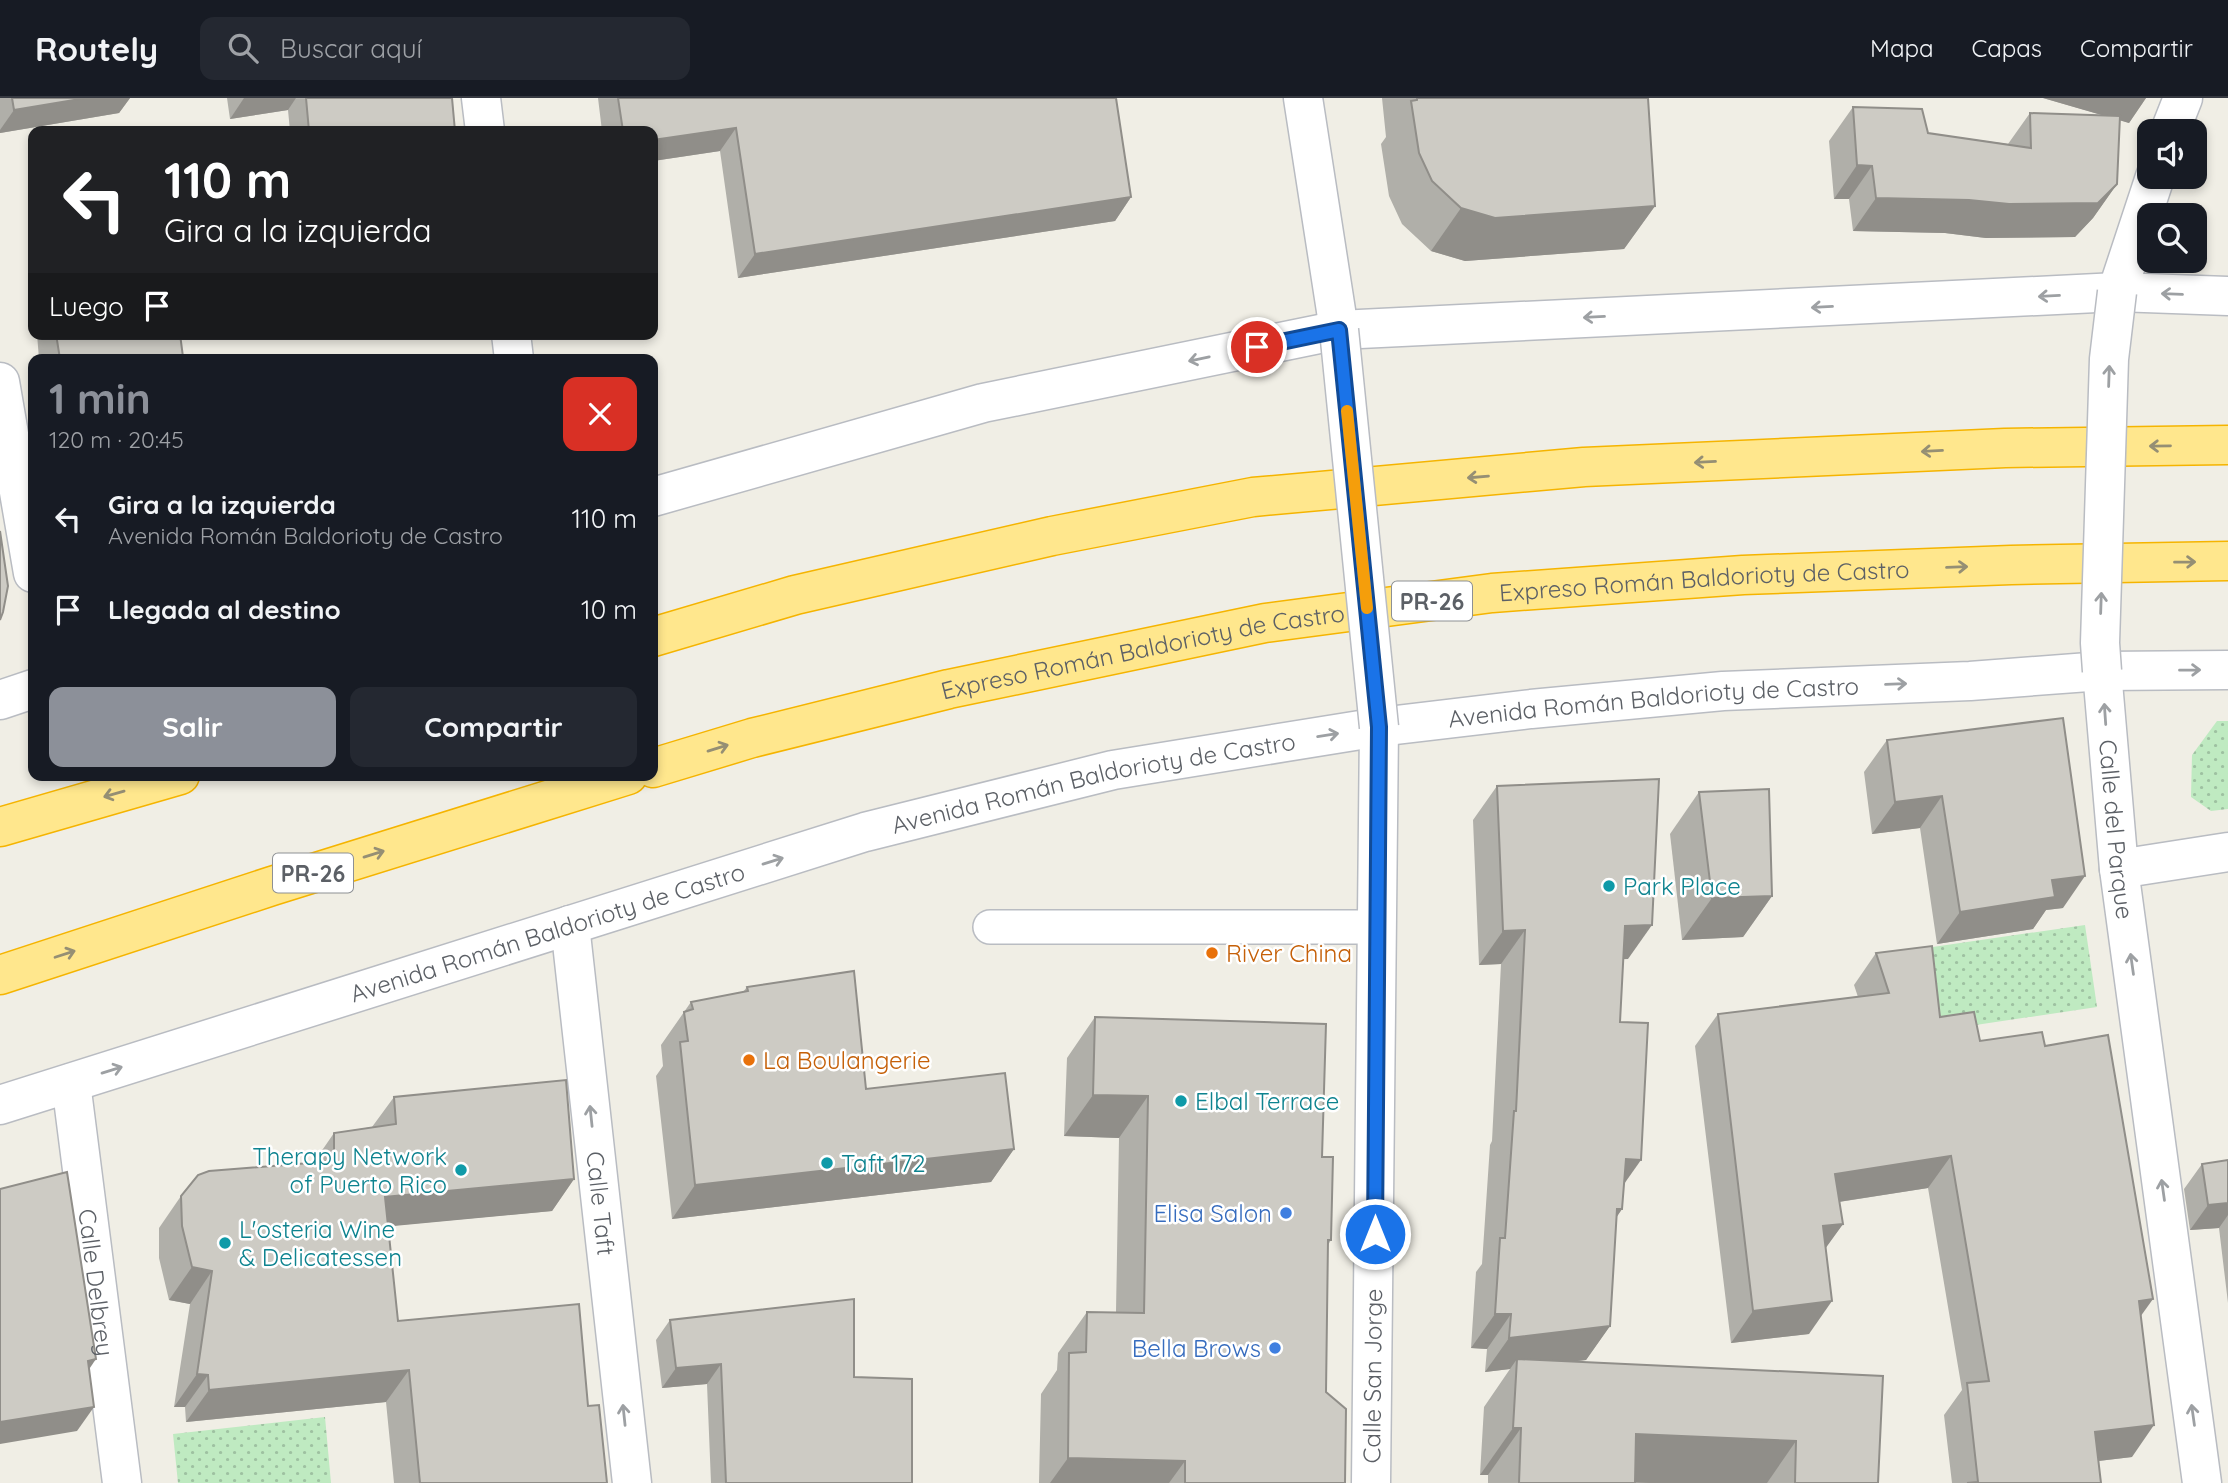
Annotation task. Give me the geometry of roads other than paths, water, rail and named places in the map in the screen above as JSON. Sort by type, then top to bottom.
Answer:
[{"type":"highway","points":[[658,636],[822,589],[1052,536],[1253,497],[1584,467],[2005,448],[2228,446]]},
{"type":"highway","name":"Expreso Román Baldorioty de Castro","points":[[658,766],[752,738],[975,683],[1265,623],[1479,594],[1742,575],[2228,561]]},
{"type":"highway","points":[[0,827],[159,781]]},
{"type":"highway","name":"PR-26","points":[[0,975],[272,886],[609,781]]},
{"type":"street","points":[[481,98],[484,126]]},
{"type":"street","name":"Calle San Jorge","points":[[1303,98],[1339,330],[1379,727],[1371,1483]]},
{"type":"street","points":[[2175,119],[2183,98]]},
{"type":"street","name":"Calle del Parque","points":[[2151,189],[2117,292],[2109,373],[2100,643],[2119,869],[2202,1483]]},
{"type":"street","points":[[658,496],[983,403],[1339,330],[2117,292],[2228,296]]},
{"type":"street","points":[[0,382],[28,544]]},
{"type":"street","name":"Avenida Román Baldorioty de Castro","points":[[0,1105],[865,832],[1113,770],[1379,727],[1723,691],[1970,681],[2102,671],[2228,670]]},
{"type":"street","points":[[0,700],[28,691]]},
{"type":"street","points":[[2119,869],[2228,852]]},
{"type":"street","name":"Calle Taft","points":[[570,925],[632,1483]]},
{"type":"street","name":"Calle Delbrey","points":[[71,1083],[122,1483]]},
{"type":"lane","points":[[990,927],[1377,927]]},
{"type":"place","name":"Park Place","points":[[1609,886]]},
{"type":"place","name":"River China","points":[[1212,953]]},
{"type":"place","name":"La Boulangerie","points":[[749,1060]]},
{"type":"place","name":"Elbal Terrace","points":[[1181,1101]]},
{"type":"place","name":"Taft 172","points":[[827,1163]]},
{"type":"place","name":"Therapy Network of Puerto Rico","points":[[461,1170]]},
{"type":"place","name":"Elisa Salon","points":[[1286,1213]]},
{"type":"place","name":"L'osteria Wine & Delicatessen","points":[[225,1243]]},
{"type":"place","name":"Bella Brows","points":[[1275,1348]]}]
